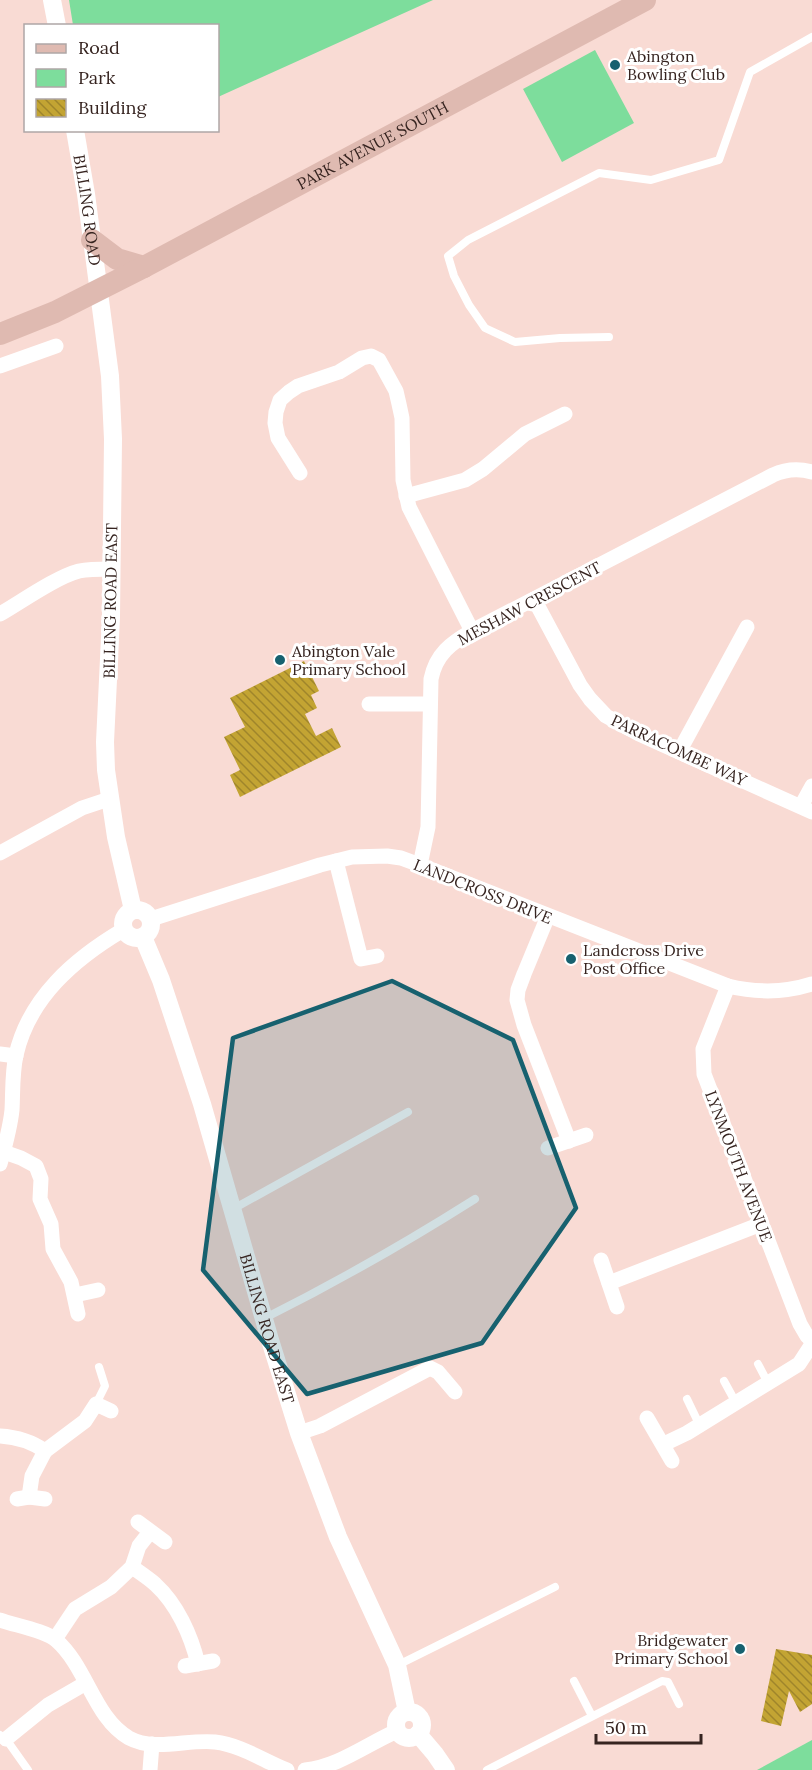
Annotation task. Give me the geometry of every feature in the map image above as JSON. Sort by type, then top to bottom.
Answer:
[{"type":"main road","name":"PARK AVENUE SOUTH","points":[[0,334],[55,312],[100,290],[645,0]]},
{"type":"main road","points":[[92,240],[117,259],[144,267]]},
{"type":"street","points":[[52,0],[57,24]]},
{"type":"street","name":"BILLING ROAD","points":[[75,132],[100,290]]},
{"type":"street","name":"BILLING ROAD EAST","points":[[100,290],[111,387],[112,438],[111,617],[105,742],[109,799],[134,910]]},
{"type":"street","points":[[0,366],[56,346]]},
{"type":"street","points":[[300,473],[278,438],[275,423],[280,400],[298,386],[339,372],[362,358],[371,356],[379,360],[396,391],[399,404],[402,418],[403,480],[413,517],[472,631]]},
{"type":"street","points":[[406,496],[465,480],[483,469],[525,434],[565,414]]},
{"type":"street","name":"MESHAW CRESCENT","points":[[420,865],[428,827],[431,679],[436,661],[447,647],[472,631],[773,475],[792,469],[812,472]]},
{"type":"street","points":[[0,614],[62,578],[92,569],[111,569]]},
{"type":"street","name":"PARRACOMBE WAY","points":[[534,599],[580,685],[606,716],[629,729],[806,809]]},
{"type":"street","points":[[680,752],[747,627]]},
{"type":"street","points":[[369,704],[430,704]]},
{"type":"street","points":[[806,809],[812,786]]},
{"type":"street","points":[[0,853],[82,808],[109,799]]},
{"type":"street","name":"LANDCROSS DRIVE","points":[[150,919],[336,861],[360,856],[387,856],[420,865],[728,986],[758,992],[777,992],[812,984]]},
{"type":"street","points":[[336,861],[354,961],[377,956]]},
{"type":"street","points":[[134,910],[141,910],[150,919],[151,927],[143,938],[135,939],[123,930],[122,922],[126,914],[134,910]]},
{"type":"street","points":[[548,916],[518,990],[517,999],[524,1025],[569,1141]]},
{"type":"street","points":[[78,1314],[71,1282],[53,1249],[51,1224],[40,1199],[41,1179],[36,1166],[21,1158],[2,1158],[12,1113],[16,1056],[25,1027],[35,1008],[58,979],[123,930]]},
{"type":"street","name":"BILLING ROAD EAST","points":[[143,938],[161,980],[182,1041],[263,1319],[299,1433],[338,1537],[397,1665],[407,1712],[416,1714],[421,1721],[418,1734],[446,1770]]},
{"type":"street","name":"LYNMOUTH AVENUE","points":[[728,986],[703,1049],[702,1062],[708,1087],[800,1324],[812,1343]]},
{"type":"street","points":[[0,1054],[16,1056]]},
{"type":"street","points":[[548,1148],[586,1135]]},
{"type":"street","points":[[609,1283],[761,1224]]},
{"type":"street","points":[[601,1260],[617,1307]]},
{"type":"street","points":[[75,1294],[98,1290]]},
{"type":"street","points":[[664,1444],[700,1426],[799,1365],[812,1343]]},
{"type":"street","points":[[299,1433],[320,1426],[430,1368],[438,1372],[455,1392]]},
{"type":"street","points":[[45,1499],[23,1498],[45,1451],[85,1421],[96,1404],[111,1411]]},
{"type":"street","points":[[647,1418],[672,1461]]},
{"type":"street","points":[[0,1436],[35,1443],[45,1451]]},
{"type":"street","points":[[138,1522],[165,1542]]},
{"type":"street","points":[[55,1639],[75,1609],[111,1587],[132,1567],[139,1546],[150,1532]]},
{"type":"street","points":[[132,1567],[156,1585],[172,1603],[194,1648],[199,1664]]},
{"type":"street","points":[[0,1620],[55,1639],[77,1663],[105,1714],[126,1736],[140,1743],[152,1744],[216,1742],[240,1748],[287,1770]]},
{"type":"street","points":[[3,1737],[48,1705],[86,1683]]},
{"type":"street","points":[[407,1712],[398,1717],[397,1731],[404,1737],[414,1737],[418,1734]]},
{"type":"street","points":[[305,1770],[319,1769],[397,1731]]},
{"type":"street","points":[[150,1770],[152,1744]]},
{"type":"lane","points":[[609,337],[515,342],[485,328],[469,305],[454,276],[448,256],[468,240],[599,173],[651,180],[719,160],[750,72],[812,37]]},
{"type":"lane","points":[[232,1209],[408,1112]]},
{"type":"lane","points":[[263,1319],[310,1296],[475,1199]]},
{"type":"lane","points":[[758,1364],[768,1383]]},
{"type":"lane","points":[[96,1404],[105,1386],[99,1367]]},
{"type":"lane","points":[[724,1381],[736,1403]]},
{"type":"lane","points":[[687,1400],[700,1426]]},
{"type":"lane","points":[[397,1665],[555,1587]]},
{"type":"lane","points":[[574,1681],[592,1716]]},
{"type":"lane","points":[[487,1770],[662,1681],[668,1682],[680,1704]]},
{"type":"lane","points":[[3,1737],[28,1770]]},
{"type":"highlighted area","points":[[392,981],[513,1040],[576,1208],[482,1343],[307,1394],[203,1270],[233,1038]]},
{"type":"green space","points":[[69,0],[433,0],[219,97],[219,24],[73,24]]},
{"type":"green space","points":[[595,50],[634,123],[562,162],[523,89]]},
{"type":"green space","points":[[812,1740],[812,1770],[757,1770]]},
{"type":"building","points":[[304,661],[319,691],[311,695],[317,708],[305,714],[316,736],[332,728],[341,747],[240,797],[230,775],[240,770],[224,737],[245,727],[230,698]]},
{"type":"building","points":[[776,1649],[812,1655],[812,1704],[800,1712],[789,1691],[781,1726],[761,1721]]},
{"type":"place","name":"Abington Bowling Club","points":[[615,65]]},
{"type":"place","name":"Abington Vale Primary School","points":[[280,660]]},
{"type":"place","name":"Landcross Drive Post Office","points":[[571,959]]},
{"type":"place","name":"Bridgewater Primary School","points":[[740,1649]]}]
